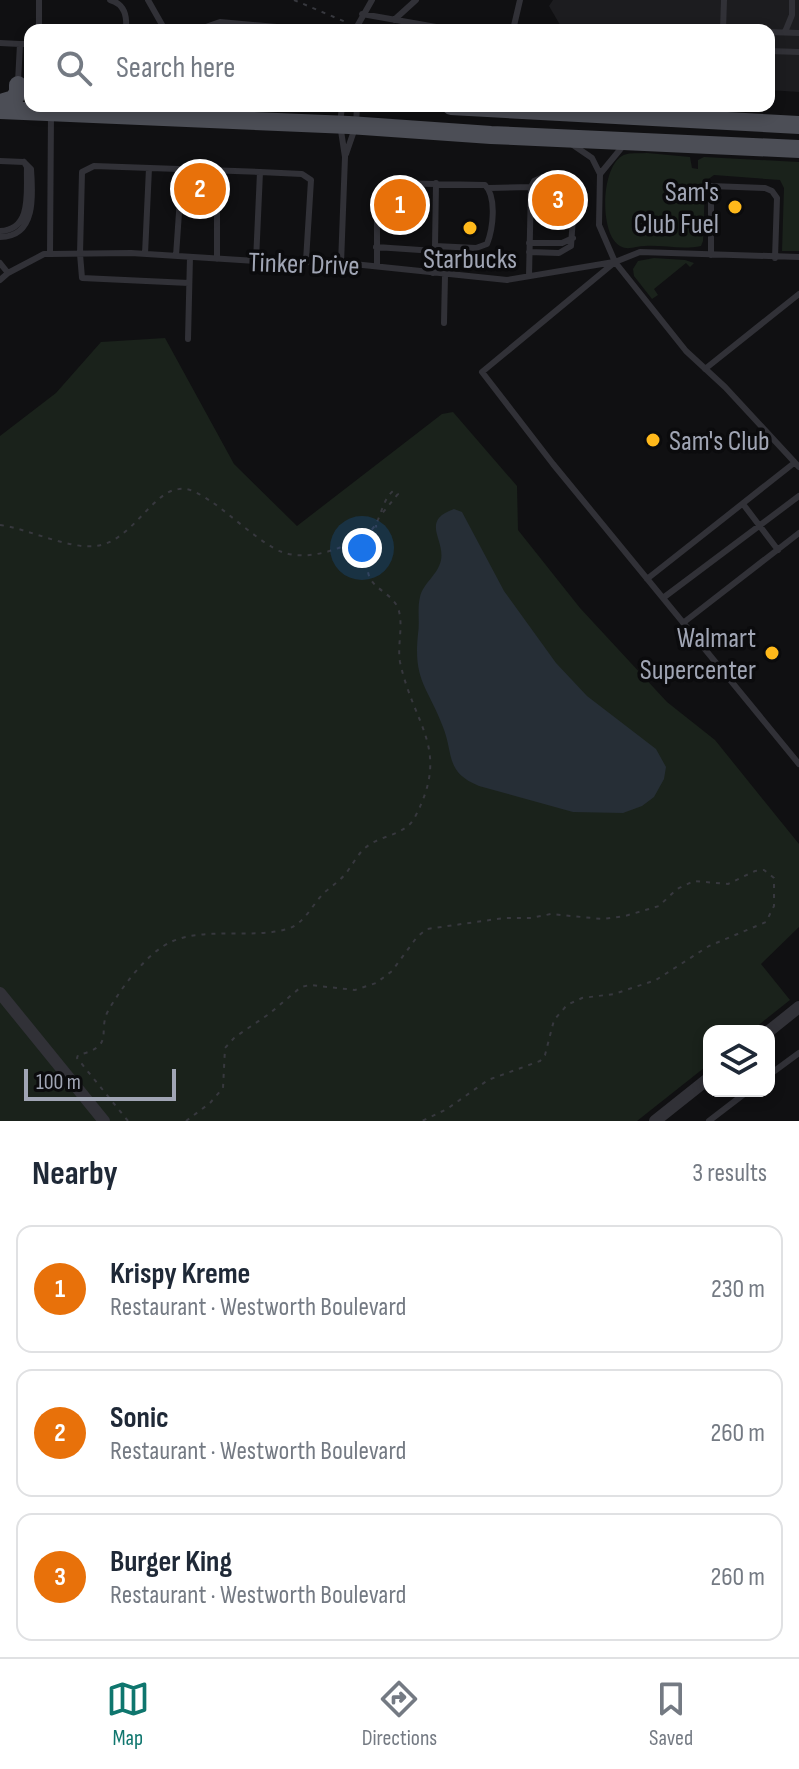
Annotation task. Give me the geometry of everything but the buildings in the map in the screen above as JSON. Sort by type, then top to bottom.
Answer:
[{"type":"main road","points":[[0,103],[14,99],[18,92],[16,85]]},
{"type":"main road","points":[[0,110],[24,110]]},
{"type":"main road","points":[[144,112],[346,119],[561,139],[799,149]]},
{"type":"main road","points":[[561,112],[799,125]]},
{"type":"street","points":[[0,993],[104,1121]]},
{"type":"street","points":[[775,1026],[799,1007]]},
{"type":"street","points":[[655,1121],[703,1083]]},
{"type":"lane","points":[[39,0],[39,24]]},
{"type":"lane","points":[[110,0],[122,8],[126,24]]},
{"type":"lane","points":[[148,0],[162,24]]},
{"type":"lane","points":[[358,24],[372,0]]},
{"type":"lane","points":[[394,20],[416,0]]},
{"type":"lane","points":[[514,24],[520,0]]},
{"type":"lane","points":[[724,0],[724,24]]},
{"type":"lane","points":[[785,32],[792,15],[792,0]]},
{"type":"lane","points":[[362,14],[418,24]]},
{"type":"lane","points":[[214,24],[243,24]]},
{"type":"lane","points":[[775,32],[799,33]]},
{"type":"lane","points":[[0,43],[24,44]]},
{"type":"lane","points":[[16,85],[20,44]]},
{"type":"lane","points":[[775,51],[799,52]]},
{"type":"lane","points":[[50,254],[57,112]]},
{"type":"lane","points":[[341,264],[346,119]]},
{"type":"lane","points":[[345,157],[346,119]]},
{"type":"lane","points":[[561,139],[592,158],[600,174],[599,225],[615,262],[686,351],[725,387],[797,465],[647,579]]},
{"type":"lane","points":[[600,174],[628,141]]},
{"type":"lane","points":[[0,161],[24,162],[27,167],[25,215],[12,229],[0,234]]},
{"type":"lane","points":[[189,283],[82,278],[82,172],[90,166],[302,174],[311,180],[306,261]]},
{"type":"lane","points":[[145,254],[149,168]]},
{"type":"lane","points":[[176,256],[182,169]]},
{"type":"lane","points":[[217,170],[217,259]]},
{"type":"lane","points":[[256,261],[260,172]]},
{"type":"lane","points":[[529,252],[559,253],[567,250],[573,238],[575,189],[567,179],[543,177],[534,181],[531,187],[529,243],[529,252],[529,276]]},
{"type":"lane","points":[[377,266],[377,197],[381,186],[392,182],[481,184],[490,190]]},
{"type":"lane","points":[[433,273],[436,183]]},
{"type":"lane","points":[[376,247],[483,248],[487,244],[490,190],[495,186],[531,187]]},
{"type":"lane","points":[[711,255],[711,186],[765,188],[777,198],[775,258]]},
{"type":"lane","points":[[529,243],[562,243],[573,238]]},
{"type":"lane","name":"Tinker Drive","points":[[0,280],[44,254],[145,254],[306,261],[507,280],[615,262],[640,252],[799,257]]},
{"type":"lane","points":[[188,339],[190,257]]},
{"type":"lane","points":[[615,262],[482,372],[553,464],[799,764]]},
{"type":"lane","points":[[0,263],[8,273]]},
{"type":"lane","points":[[444,323],[445,275]]},
{"type":"lane","points":[[705,369],[799,294]]},
{"type":"lane","points":[[663,598],[799,496]]},
{"type":"lane","points":[[743,504],[778,550]]},
{"type":"lane","points":[[683,623],[799,533]]},
{"type":"lane","points":[[775,1071],[799,1053]]},
{"type":"lane","points":[[709,1121],[740,1097]]},
{"type":"path","points":[[294,0],[347,24]]},
{"type":"path","points":[[0,525],[97,547],[121,536],[163,495],[178,489],[198,493],[271,545],[293,554],[338,549],[352,543],[376,525],[387,496],[393,491],[398,494],[380,516]]},
{"type":"path","points":[[128,1121],[77,1058],[78,1055],[90,1053],[102,1040],[106,1032],[105,1017],[110,1008],[147,959],[172,941],[187,937],[277,931],[298,925],[369,843],[407,827],[415,817],[429,784],[431,750],[416,716],[399,656],[400,615],[392,597],[376,587],[368,574],[370,553],[377,534],[376,525]]},
{"type":"path","points":[[186,1121],[210,1103],[223,1088],[225,1048],[235,1037],[278,1008],[301,987],[310,985],[355,990],[376,983],[392,971],[417,937],[427,929],[551,914],[613,918],[659,906],[677,889],[694,881],[728,884],[764,870],[774,878],[774,906],[766,922],[709,946],[669,974],[646,984],[575,1001],[560,1011],[554,1020],[545,1055],[540,1061],[488,1080],[447,1109],[422,1121]]},
{"type":"shaded area","points":[[553,0],[799,0],[799,92],[775,90],[775,24],[560,24],[549,6]]},
{"type":"shaded area","points":[[647,153],[690,157],[692,168],[698,169],[698,160],[704,157],[799,162],[799,251],[782,251],[784,188],[780,180],[714,175],[705,185],[701,246],[620,246],[608,229],[606,215],[610,173],[622,156]]},
{"type":"shaded area","points":[[654,258],[694,263],[690,267],[686,263],[654,289],[658,295],[652,299],[634,276],[633,269],[638,261]]},
{"type":"shaded area","points":[[165,338],[234,464],[297,526],[442,414],[453,412],[517,486],[518,530],[580,608],[667,702],[715,740],[799,844],[799,927],[761,964],[790,1000],[759,1025],[703,1025],[703,1069],[637,1121],[0,1121],[0,436],[56,393],[101,342]]},
{"type":"shaded area","points":[[454,509],[462,512],[504,591],[556,663],[587,696],[656,749],[666,767],[664,779],[654,797],[642,806],[623,813],[573,812],[479,786],[468,781],[456,769],[443,727],[420,674],[417,650],[420,597],[441,560],[436,525],[438,519]]},
{"type":"place","name":"Sonic","points":[[200,189]]},
{"type":"place","name":"Burger King","points":[[558,200]]},
{"type":"place","name":"Krispy Kreme","points":[[400,205]]},
{"type":"place","name":"Sam's Club Fuel","points":[[735,207]]},
{"type":"place","name":"Starbucks","points":[[470,228]]},
{"type":"place","name":"Sam's Club","points":[[653,440]]},
{"type":"place","name":"Walmart Supercenter","points":[[772,653]]}]
